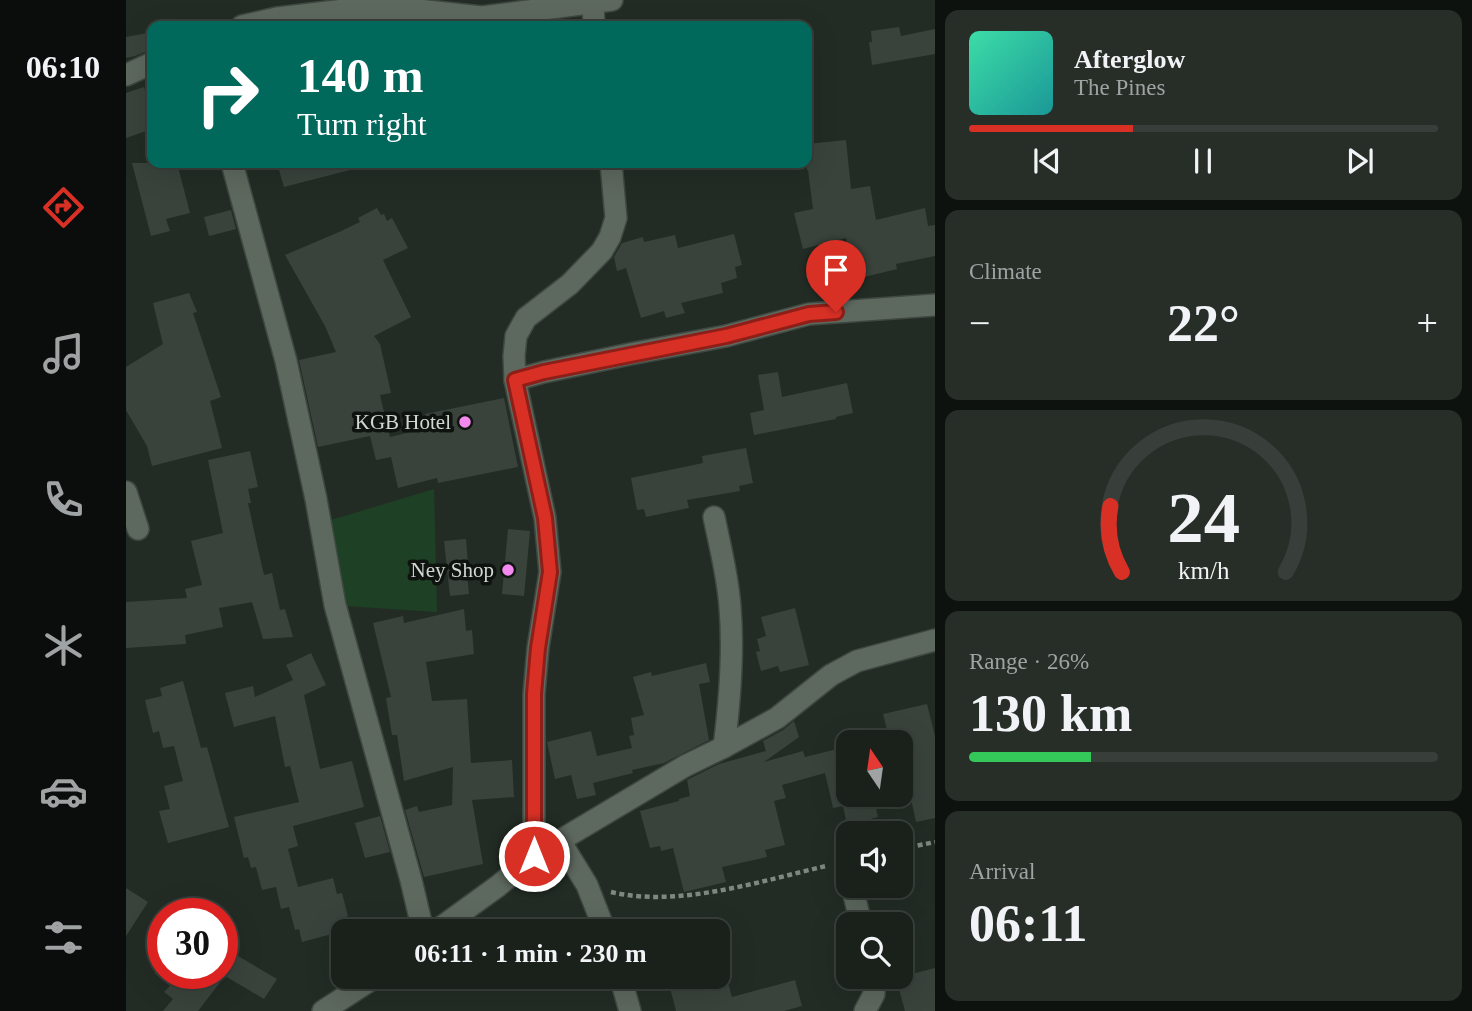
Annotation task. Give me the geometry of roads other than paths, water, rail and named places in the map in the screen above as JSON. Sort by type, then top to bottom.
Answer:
[{"type":"street","points":[[264,21],[344,10],[409,9],[482,17],[600,1],[595,21]]},
{"type":"street","points":[[126,75],[147,65]]},
{"type":"street","points":[[233,168],[286,361],[316,499],[335,605],[420,919]]},
{"type":"street","points":[[534,856],[534,694],[550,572],[545,518],[515,380],[516,336],[526,318],[570,284],[602,251],[610,237],[616,218],[611,168]]},
{"type":"street","points":[[515,380],[726,336],[809,314],[935,305]]},
{"type":"street","points":[[126,492],[138,529]]},
{"type":"street","points":[[714,517],[730,605],[732,666],[724,747]]},
{"type":"street","points":[[453,919],[534,856],[685,766],[777,718],[831,675],[857,662],[935,640]]},
{"type":"street","points":[[560,841],[587,885],[600,919]]},
{"type":"street","points":[[323,1011],[357,989]]},
{"type":"street","points":[[624,989],[630,1011]]},
{"type":"street","points":[[865,1011],[874,994],[874,989]]},
{"type":"place","name":"KGB Hotel","points":[[465,422]]},
{"type":"place","name":"Ney Shop","points":[[508,570]]}]
